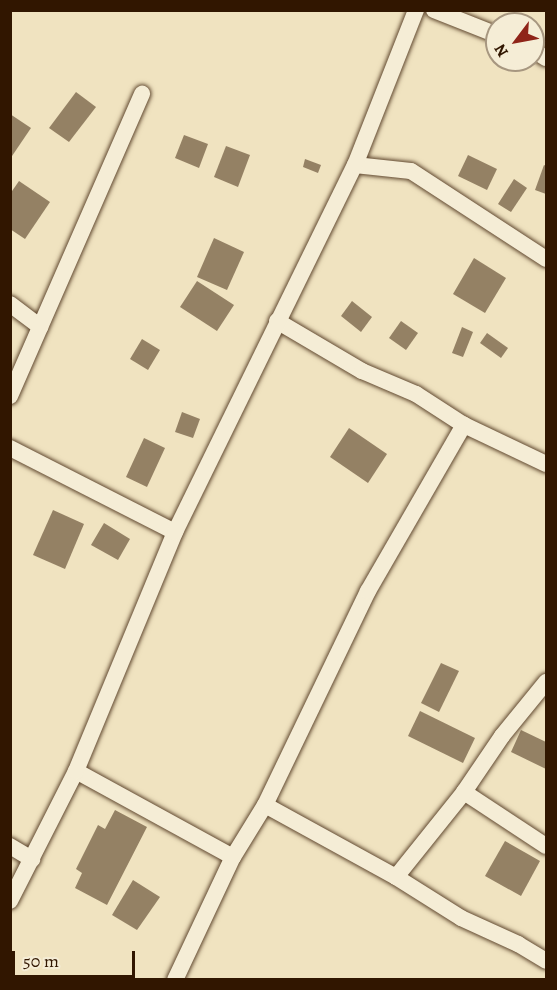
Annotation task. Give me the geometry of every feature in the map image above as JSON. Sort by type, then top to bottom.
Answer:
[{"type":"street","points":[[10,901],[76,771],[175,532],[355,165],[416,10]]},
{"type":"street","points":[[434,10],[485,30]]},
{"type":"street","points":[[10,396],[142,94]]},
{"type":"street","points":[[355,165],[411,171],[546,259]]},
{"type":"street","points":[[10,304],[40,327]]},
{"type":"street","points":[[277,321],[362,370],[416,394],[464,425],[546,464]]},
{"type":"street","points":[[175,980],[233,857],[266,805],[368,591],[464,425]]},
{"type":"street","points":[[10,448],[175,532]]},
{"type":"street","points":[[396,877],[464,792],[502,736],[546,682]]},
{"type":"street","points":[[76,771],[233,857]]},
{"type":"street","points":[[464,792],[546,846]]},
{"type":"street","points":[[266,805],[396,877],[461,918],[518,944],[546,961]]},
{"type":"street","points":[[10,846],[32,859]]},
{"type":"building","points":[[76,92],[96,107],[69,142],[49,128]]},
{"type":"building","points":[[10,114],[31,128],[10,159]]},
{"type":"building","points":[[184,135],[208,144],[199,168],[175,158]]},
{"type":"building","points":[[226,146],[250,155],[238,187],[214,177]]},
{"type":"building","points":[[468,155],[497,169],[487,190],[458,176]]},
{"type":"building","points":[[305,159],[321,165],[318,173],[303,167]]},
{"type":"building","points":[[544,165],[546,166],[546,194],[535,190]]},
{"type":"building","points":[[514,179],[527,188],[511,212],[498,204]]},
{"type":"building","points":[[19,181],[50,202],[25,239],[10,229],[10,194]]},
{"type":"building","points":[[214,238],[244,252],[227,290],[197,277]]},
{"type":"building","points":[[474,258],[506,278],[485,313],[453,294]]},
{"type":"building","points":[[197,281],[234,305],[217,331],[180,307]]},
{"type":"building","points":[[352,301],[372,317],[361,332],[341,316]]},
{"type":"building","points":[[401,321],[418,333],[406,350],[389,338]]},
{"type":"building","points":[[462,327],[473,332],[463,357],[452,353]]},
{"type":"building","points":[[487,333],[508,348],[501,358],[480,343]]},
{"type":"building","points":[[142,339],[160,350],[148,370],[130,359]]},
{"type":"building","points":[[182,412],[200,419],[193,438],[175,432]]},
{"type":"building","points":[[349,428],[387,454],[368,483],[330,457]]},
{"type":"building","points":[[144,438],[165,448],[147,487],[126,477]]},
{"type":"building","points":[[53,510],[84,524],[65,569],[33,555]]},
{"type":"building","points":[[104,523],[130,539],[118,560],[91,545]]},
{"type":"building","points":[[441,663],[459,671],[439,712],[421,703]]},
{"type":"building","points":[[420,711],[475,738],[463,763],[408,736]]},
{"type":"building","points":[[521,730],[546,742],[546,769],[511,752]]},
{"type":"building","points":[[115,810],[147,827],[107,905],[75,888],[82,873],[76,869],[98,825],[105,829]]},
{"type":"building","points":[[505,841],[540,861],[521,896],[485,876]]},
{"type":"building","points":[[133,880],[160,897],[137,930],[112,915]]}]
